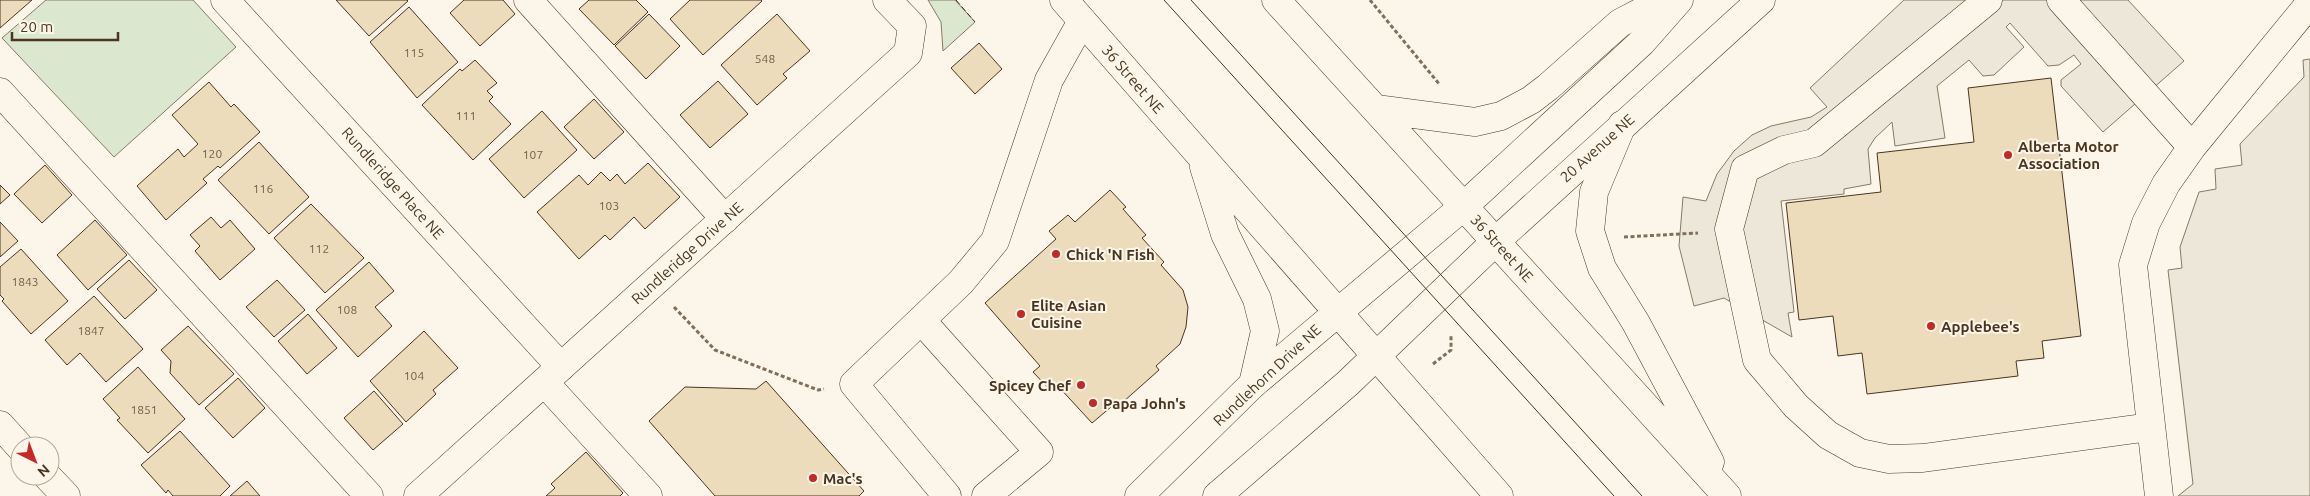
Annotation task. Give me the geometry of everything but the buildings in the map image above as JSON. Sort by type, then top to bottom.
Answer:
[{"type":"street","name":"Rundleridge Place NE","points":[[225,0],[552,374],[648,496]]},
{"type":"street","points":[[528,0],[725,218]]},
{"type":"street","name":"Rundleridge Drive NE","points":[[418,496],[908,53],[912,26],[887,0]]},
{"type":"street","name":"36 Street NE","points":[[1064,0],[1499,496]]},
{"type":"street","name":"36 Street NE","points":[[1276,0],[1728,496]]},
{"type":"street","points":[[1376,110],[1475,122],[1501,116],[1531,100],[1548,87],[1620,23],[1664,0]]},
{"type":"street","points":[[1464,206],[1642,42],[1679,0]]},
{"type":"street","name":"20 Avenue NE","points":[[1376,356],[1496,241],[1761,0]]},
{"type":"street","points":[[1988,0],[1814,143],[1784,150],[1745,169],[1729,229],[1757,360],[1796,406],[1828,435],[1860,453],[1889,459],[1923,458],[2150,427]]},
{"type":"street","points":[[2061,0],[2192,147]]},
{"type":"street","points":[[2159,496],[2133,265],[2146,223],[2166,184],[2192,147],[2310,3]]},
{"type":"street","points":[[947,496],[854,384],[961,282],[995,241],[1049,80],[1082,20]]},
{"type":"street","points":[[0,92],[369,496]]},
{"type":"street","points":[[1622,126],[1594,192],[1590,231],[1602,268],[1636,323],[1728,496]]},
{"type":"street","points":[[1200,156],[1225,234],[1257,299],[1265,331],[1254,384]]},
{"type":"street","name":"Rundlehorn Drive NE","points":[[1139,496],[1254,384],[1337,311],[1464,206]]},
{"type":"street","points":[[921,320],[1038,452],[986,496]]},
{"type":"street","points":[[1217,496],[1334,395],[1376,356]]},
{"type":"street","points":[[0,425],[10,436]]},
{"type":"street","points":[[56,486],[66,496]]},
{"type":"path","points":[[1370,0],[1438,84],[1446,89]]},
{"type":"path","points":[[1618,237],[1679,236]]},
{"type":"path","points":[[652,284],[715,350],[818,390],[854,384]]},
{"type":"path","points":[[1433,364],[1451,350],[1451,335]]},
{"type":"green space","points":[[46,0],[193,0],[236,47],[114,157],[2,38]]},
{"type":"green space","points":[[928,0],[955,0],[975,22],[943,51],[941,22]]},
{"type":"shaded area","points":[[1904,0],[2128,0],[2184,61],[2103,132],[2061,86],[2061,80],[2081,64],[2074,55],[2059,65],[2048,66],[2010,23],[2006,27],[2024,47],[1994,75],[1983,76],[1969,60],[1937,86],[1945,138],[1895,146],[1892,122],[1875,138],[1868,149],[1871,184],[1844,189],[1844,194],[1781,201],[1794,312],[1788,313],[1792,337],[1724,298],[1694,306],[1679,246],[1683,197],[1706,201],[1717,174],[1734,151],[1752,135],[1771,126],[1811,117],[1827,107],[1810,88]]},
{"type":"shaded area","points":[[2310,59],[2310,496],[2178,496],[2193,484],[2168,270],[2182,268],[2180,247],[2199,192],[2216,189],[2215,169],[2242,165],[2240,144],[2304,77],[2303,60]]},
{"type":"tram line","points":[[1164,0],[1614,496]]},
{"type":"tram line","points":[[1191,0],[1642,496]]},
{"type":"fence","points":[[956,0],[975,22]]},
{"type":"place","name":"Alberta Motor Association","points":[[2008,155]]},
{"type":"place","name":"Chick 'N Fish","points":[[1056,254]]},
{"type":"place","name":"Elite Asian Cuisine","points":[[1021,314]]},
{"type":"place","name":"Applebee's","points":[[1931,326]]},
{"type":"place","name":"Spicey Chef","points":[[1081,385]]},
{"type":"place","name":"Papa John's","points":[[1093,403]]},
{"type":"place","name":"Mac's","points":[[813,478]]}]
